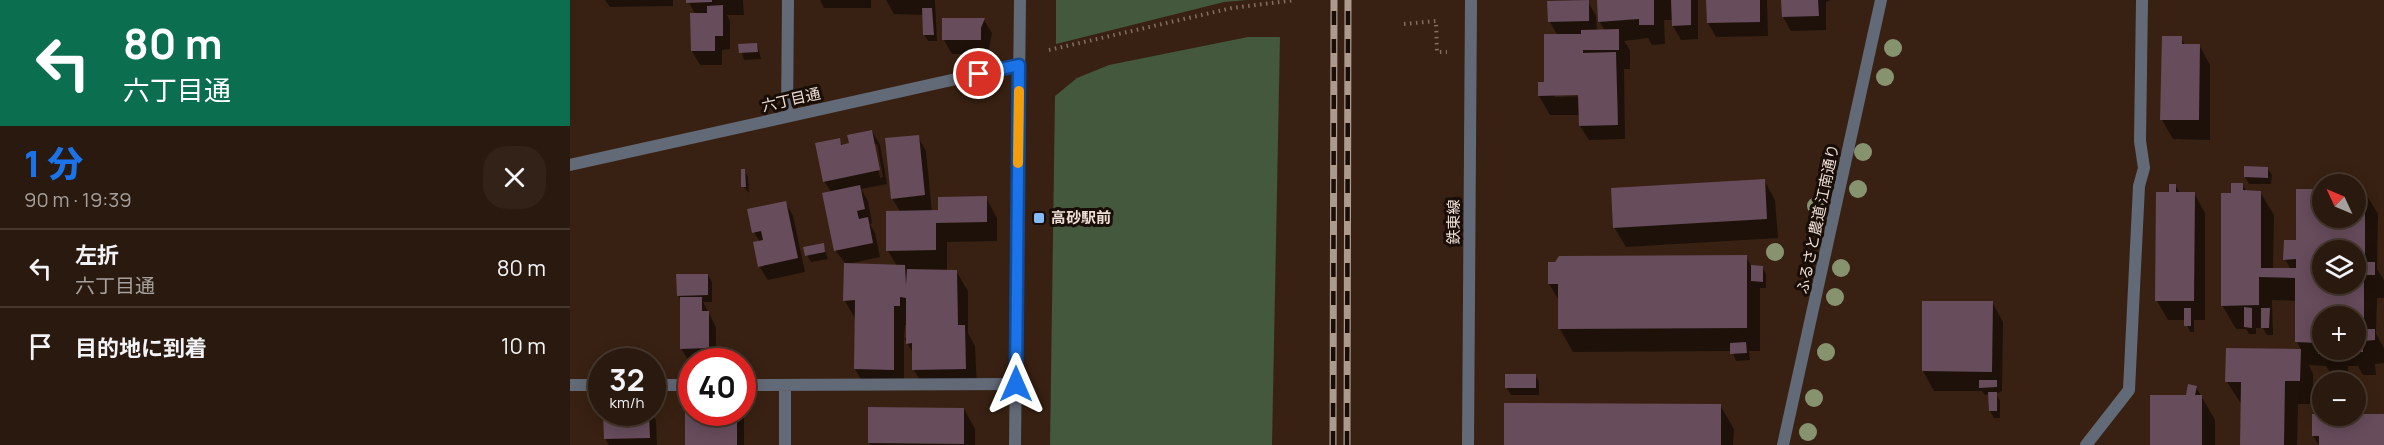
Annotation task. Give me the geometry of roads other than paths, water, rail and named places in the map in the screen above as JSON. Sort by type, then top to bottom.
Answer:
[{"type":"street","points":[[787,116],[788,0]]},
{"type":"street","points":[[1016,445],[1020,0]]},
{"type":"street","name":"鉄東線","points":[[1468,445],[1471,0]]},
{"type":"street","name":"ふるさと農道 江南通り","points":[[1784,445],[1881,0]]},
{"type":"street","points":[[2086,445],[2129,390],[2139,186],[2144,168],[2140,141],[2142,0]]},
{"type":"street","name":"六丁目通","points":[[570,165],[1019,65]]},
{"type":"street","points":[[756,385],[1016,384]]},
{"type":"street","points":[[570,385],[588,385]]},
{"type":"street","points":[[785,385],[785,445]]},
{"type":"railway","points":[[1333,445],[1334,0]]},
{"type":"railway","points":[[1347,445],[1348,0]]},
{"type":"place","name":"高砂駅前","points":[[1039,218]]}]
